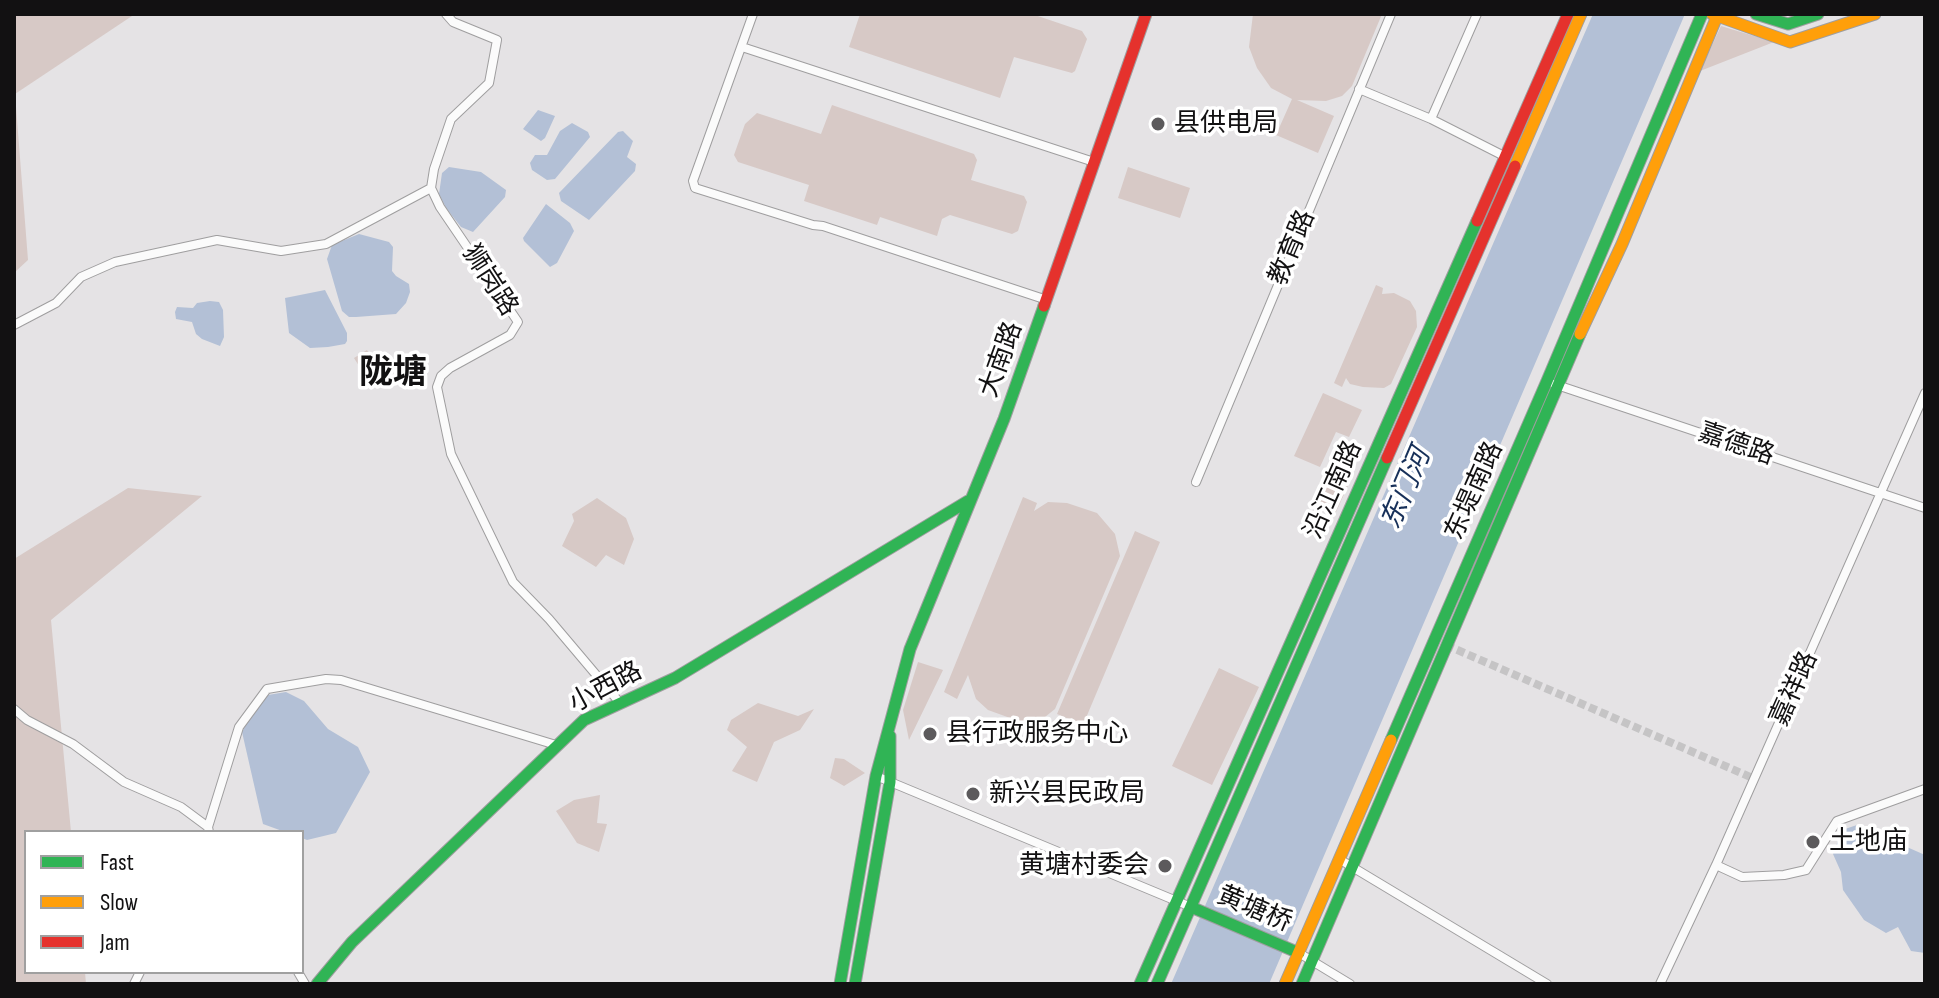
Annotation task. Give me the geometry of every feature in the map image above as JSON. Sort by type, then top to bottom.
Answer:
[{"type":"main road","name":"大南路","points":[[840,984],[876,776],[910,649],[1004,419],[1146,14]]},
{"type":"main road","name":"沿江南路","points":[[1140,984],[1568,14]]},
{"type":"main road","name":"沿江南路","points":[[1157,984],[1581,14]]},
{"type":"main road","name":"东堤南路","points":[[1302,984],[1702,14]]},
{"type":"main road","points":[[1756,14],[1788,24],[1818,14]]},
{"type":"main road","points":[[1715,15],[1790,42],[1875,14]]},
{"type":"main road","name":"东堤南路","points":[[1285,984],[1552,383],[1622,244],[1715,15]]},
{"type":"main road","name":"小西路","points":[[317,984],[352,942],[584,720],[675,678],[969,501]]},
{"type":"main road","name":"大南路","points":[[855,984],[890,782],[890,717]]},
{"type":"main road","name":"黄塘桥","points":[[1191,907],[1299,953]]},
{"type":"street","points":[[14,325],[56,303],[81,277],[115,262],[217,240],[281,251],[326,244],[431,188],[434,169],[451,119],[489,83],[497,40],[453,22],[446,14]]},
{"type":"street","points":[[753,14],[693,184],[695,188],[823,226],[1047,300]]},
{"type":"street","name":"教育路","points":[[1196,482],[1391,14]]},
{"type":"street","points":[[1431,119],[1477,14]]},
{"type":"street","points":[[742,47],[1094,162]]},
{"type":"street","points":[[1359,89],[1431,119],[1504,156]]},
{"type":"street","name":"狮岗路","points":[[431,188],[440,207],[518,322],[510,335],[441,376],[437,387],[451,454],[513,582],[549,619],[620,703]]},
{"type":"street","name":"嘉德路","points":[[1552,383],[1925,508]]},
{"type":"street","name":"嘉祥路","points":[[1660,984],[1716,865],[1925,393]]},
{"type":"street","points":[[14,709],[27,720],[73,744],[124,782],[181,807],[208,829],[239,727],[267,689],[326,679],[341,680],[556,745]]},
{"type":"street","points":[[876,776],[1191,907]]},
{"type":"street","points":[[1716,865],[1742,877],[1784,875],[1806,870],[1837,821],[1925,789]]},
{"type":"street","points":[[1339,859],[1547,984]]},
{"type":"street","points":[[1299,953],[1350,984]]},
{"type":"shaded area","points":[[14,14],[135,14],[15,94],[28,260],[14,273]]},
{"type":"shaded area","points":[[860,14],[1032,14],[1082,31],[1087,39],[1072,73],[1014,57],[1000,98],[849,47]]},
{"type":"shaded area","points":[[1253,14],[1382,14],[1352,86],[1342,96],[1326,101],[1297,100],[1334,116],[1318,153],[1276,135],[1292,99],[1271,88],[1257,68],[1249,47]]},
{"type":"shaded area","points":[[1721,26],[1774,42],[1700,71]]},
{"type":"shaded area","points":[[832,105],[974,154],[977,160],[971,180],[1024,196],[1027,202],[1018,231],[1012,234],[950,215],[942,219],[937,236],[880,217],[877,225],[804,201],[809,185],[738,162],[734,155],[745,124],[757,113],[821,134]]},
{"type":"shaded area","points":[[1128,167],[1190,188],[1180,218],[1118,198]]},
{"type":"shaded area","points":[[1376,285],[1383,288],[1382,294],[1394,293],[1410,301],[1416,311],[1417,327],[1391,384],[1384,388],[1363,387],[1350,384],[1346,378],[1342,387],[1334,383]]},
{"type":"shaded area","points":[[367,350],[381,375],[369,382],[354,358]]},
{"type":"shaded area","points":[[1323,393],[1362,410],[1349,437],[1336,432],[1320,467],[1294,456]]},
{"type":"shaded area","points":[[1333,473],[1350,481],[1336,512],[1319,504]]},
{"type":"shaded area","points":[[128,488],[202,496],[51,620],[71,830],[24,830],[24,974],[85,974],[86,984],[14,984],[14,559]]},
{"type":"shaded area","points":[[1023,497],[1037,503],[1034,511],[1048,502],[1067,503],[1097,513],[1115,534],[1120,556],[1055,709],[1045,717],[1024,723],[988,710],[976,699],[968,675],[957,699],[944,692]]},
{"type":"shaded area","points":[[597,498],[626,518],[634,539],[624,565],[606,555],[596,567],[562,546],[574,521],[572,514]]},
{"type":"shaded area","points":[[1135,531],[1160,542],[1083,725],[1057,714]]},
{"type":"shaded area","points":[[918,662],[943,670],[909,740],[903,710]]},
{"type":"shaded area","points":[[1219,668],[1259,687],[1212,785],[1172,766]]},
{"type":"shaded area","points":[[758,703],[798,716],[814,709],[800,730],[774,742],[757,782],[732,771],[747,747],[727,730],[731,720]]},
{"type":"shaded area","points":[[835,758],[844,759],[865,773],[844,786],[830,778]]},
{"type":"shaded area","points":[[600,795],[597,823],[607,824],[599,852],[577,843],[556,811],[574,800]]},
{"type":"water","name":"东门河","points":[[1593,14],[1685,14],[1269,984],[1171,984]]},
{"type":"water","points":[[538,110],[555,116],[541,141],[523,129]]},
{"type":"water","points":[[572,123],[588,132],[590,137],[555,179],[547,180],[532,170],[530,163],[535,155],[547,155],[560,131]]},
{"type":"water","points":[[623,131],[633,141],[627,157],[636,164],[635,171],[589,220],[561,201],[559,193],[618,132]]},
{"type":"water","points":[[449,167],[481,172],[506,190],[505,197],[473,232],[461,227],[439,194],[442,173]]},
{"type":"water","points":[[546,204],[570,223],[574,231],[557,263],[550,267],[523,238]]},
{"type":"water","points":[[359,234],[389,242],[393,247],[392,271],[409,284],[410,292],[406,303],[396,314],[349,317],[342,311],[327,259],[332,245]]},
{"type":"water","points":[[325,290],[347,333],[347,341],[345,344],[310,348],[289,333],[285,298]]},
{"type":"water","points":[[219,302],[223,310],[224,337],[220,346],[196,334],[192,322],[176,319],[177,307],[193,308],[197,303]]},
{"type":"water","points":[[286,692],[304,701],[328,729],[358,747],[370,772],[336,833],[307,840],[304,839],[304,830],[280,830],[263,824],[242,732],[262,696]]},
{"type":"water","points":[[1857,825],[1925,855],[1925,953],[1911,951],[1898,927],[1886,933],[1864,920],[1843,890],[1841,872],[1833,854],[1842,830]]},
{"type":"tunnel","points":[[1446,645],[1755,779]]},
{"type":"traffic: fast","points":[[1391,740],[1702,14]]},
{"type":"traffic: fast","points":[[1756,14],[1788,24],[1818,14]]},
{"type":"traffic: fast","points":[[1140,984],[1477,221]]},
{"type":"traffic: fast","points":[[840,984],[876,776],[910,649],[1004,419],[1044,306]]},
{"type":"traffic: fast","points":[[1302,984],[1580,334]]},
{"type":"traffic: fast","points":[[1157,984],[1387,458]]},
{"type":"traffic: fast","points":[[317,984],[352,942],[584,720],[675,678],[968,501]]},
{"type":"traffic: fast","points":[[855,984],[890,782],[890,736]]},
{"type":"traffic: fast","points":[[1191,907],[1299,953]]},
{"type":"traffic: slow","points":[[1515,166],[1581,14]]},
{"type":"traffic: slow","points":[[1712,14],[1790,42],[1875,14]]},
{"type":"traffic: slow","points":[[1580,334],[1622,244],[1718,14]]},
{"type":"traffic: slow","points":[[1285,984],[1391,740]]},
{"type":"traffic: jam","points":[[1044,306],[1146,14]]},
{"type":"traffic: jam","points":[[1477,221],[1568,14]]},
{"type":"traffic: jam","points":[[1387,458],[1515,166]]},
{"type":"place","name":"县供电局","points":[[1158,124]]},
{"type":"place","name":"县行政服务中心","points":[[930,734]]},
{"type":"place","name":"新兴县民政局","points":[[973,794]]},
{"type":"place","name":"土地庙","points":[[1813,842]]},
{"type":"place","name":"黄塘村委会","points":[[1165,866]]},
{"type":"district","name":"陇塘","points":[[393,374]]}]
